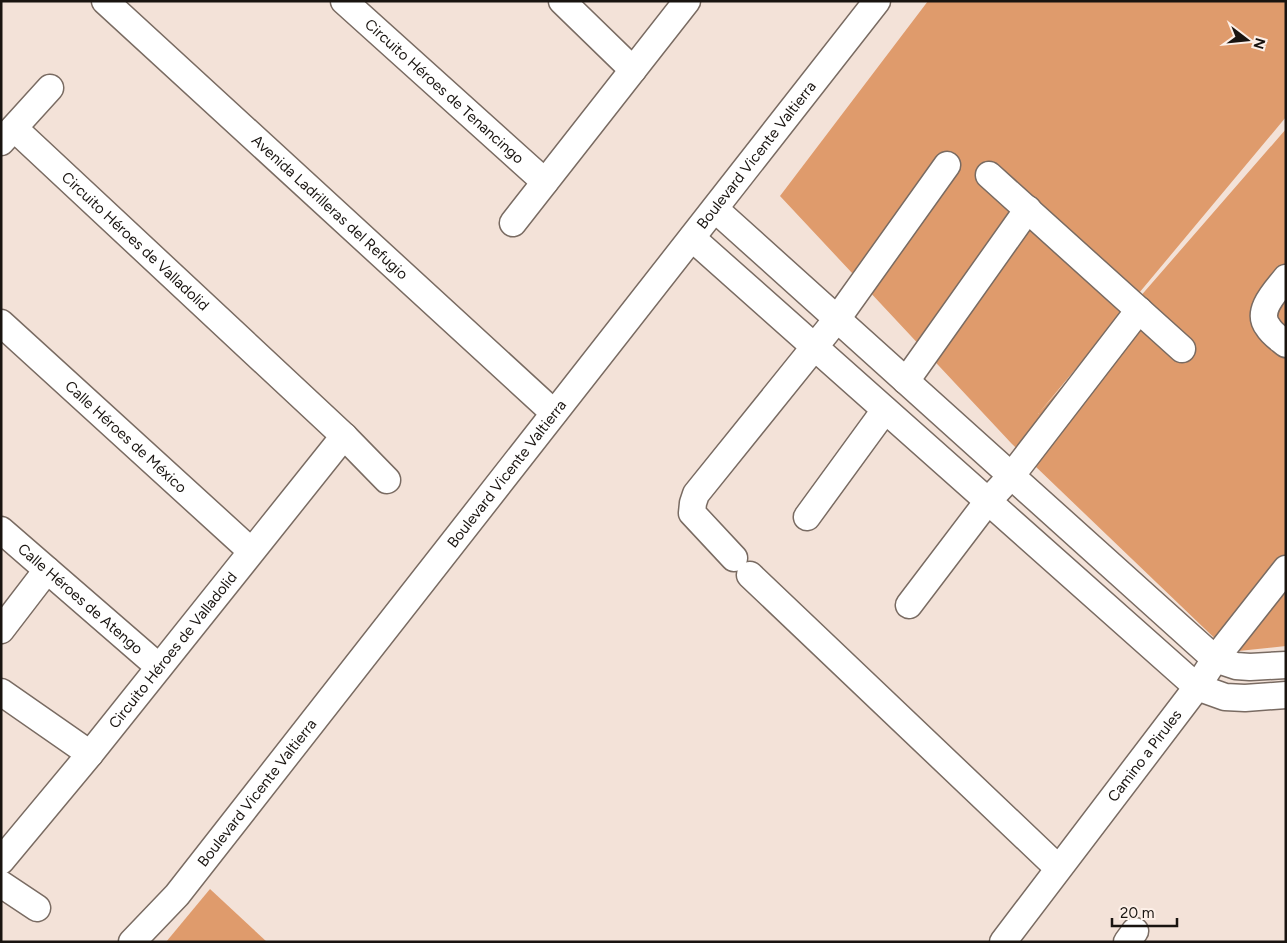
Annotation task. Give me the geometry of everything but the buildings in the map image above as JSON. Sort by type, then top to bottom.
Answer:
[{"type":"street","name":"Avenida Ladrilleras del Refugio","points":[[106,1],[554,413]]},
{"type":"street","name":"Circuito Héroes de Tenancingo","points":[[344,1],[545,182]]},
{"type":"street","points":[[562,1],[634,70]]},
{"type":"street","points":[[512,223],[687,1]]},
{"type":"street","name":"Boulevard Vicente Valtierra","points":[[132,942],[177,895],[877,1]]},
{"type":"street","name":"Circuito Héroes de Valladolid","points":[[50,88],[8,135],[344,436],[388,480]]},
{"type":"street","points":[[947,165],[837,319],[696,494],[692,513],[742,566],[1058,868]]},
{"type":"street","points":[[989,175],[1182,349]]},
{"type":"street","points":[[715,209],[1215,659],[1236,666],[1286,665]]},
{"type":"street","points":[[906,381],[1028,210]]},
{"type":"street","points":[[692,238],[1197,687],[1225,697],[1245,698],[1286,695]]},
{"type":"street","points":[[1286,278],[1268,303],[1263,316],[1267,327],[1286,344]]},
{"type":"street","points":[[909,605],[988,501],[1012,475],[1139,310]]},
{"type":"street","name":"Calle Héroes de México","points":[[1,323],[251,551]]},
{"type":"street","points":[[807,517],[885,410]]},
{"type":"street","name":"Circuito Héroes de Valladolid","points":[[1,861],[90,754],[344,436]]},
{"type":"street","name":"Calle Héroes de Atengo","points":[[1,530],[159,667]]},
{"type":"street","name":"Camino a Pirules","points":[[1003,942],[1197,687],[1215,659],[1286,569]]},
{"type":"street","points":[[1,630],[47,570]]},
{"type":"street","points":[[1,692],[90,754]]},
{"type":"street","points":[[1,884],[37,908]]},
{"type":"shaded area","points":[[928,1],[1286,1],[1286,117],[1038,414],[1286,129],[1286,646],[1229,652],[1012,444],[780,196]]},
{"type":"shaded area","points":[[210,889],[267,942],[166,942]]}]
